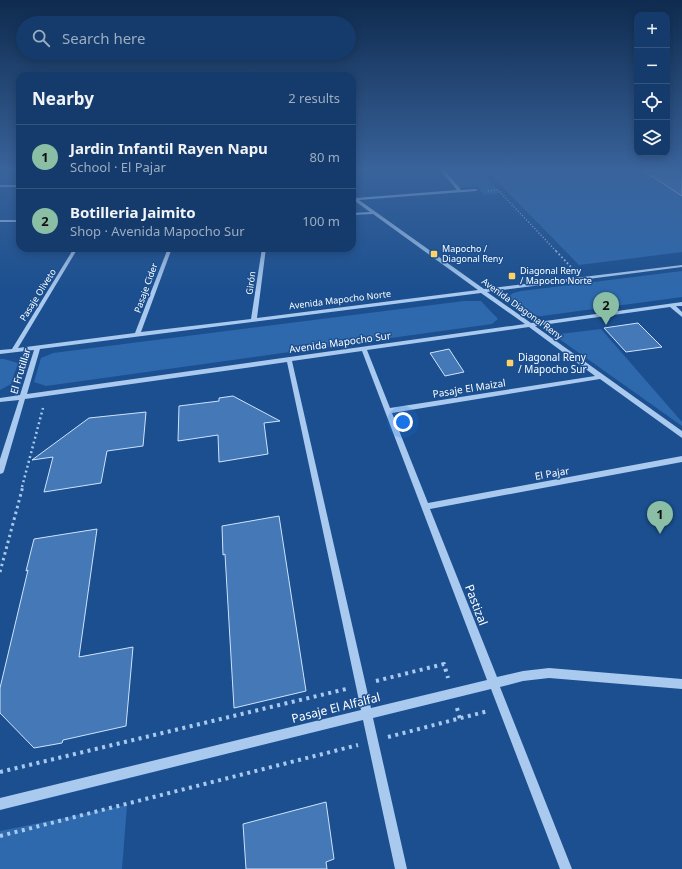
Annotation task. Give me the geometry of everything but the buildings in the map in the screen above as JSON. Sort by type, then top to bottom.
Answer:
[{"type":"street","points":[[356,214],[374,213]]},
{"type":"street","name":"Avenida Diagonal Reny","points":[[374,213],[682,435]]},
{"type":"street","points":[[0,221],[16,221]]},
{"type":"street","points":[[0,228],[6,221]]},
{"type":"street","name":"Pasaje Oliveto","points":[[14,350],[74,252]]},
{"type":"street","name":"Pasaje Cider","points":[[138,334],[169,252]]},
{"type":"street","name":"Girón","points":[[254,320],[263,252]]},
{"type":"street","name":"Avenida Mapocho Norte","points":[[0,352],[682,266]]},
{"type":"street","name":"Avenida Mapocho Sur","points":[[0,400],[682,304]]},
{"type":"street","points":[[672,306],[682,314]]},
{"type":"street","name":"El Frutillar","points":[[0,471],[38,347]]},
{"type":"street","name":"Pastizal","points":[[364,349],[566,869]]},
{"type":"street","points":[[289,359],[401,869]]},
{"type":"street","name":"Pasaje El Maizal","points":[[388,411],[602,376]]},
{"type":"street","name":"El Pajar","points":[[425,507],[682,459]]},
{"type":"street","name":"Pasaje El Alfalfal","points":[[0,804],[493,682],[524,676],[549,673],[682,684]]},
{"type":"path","points":[[518,212],[582,279]]},
{"type":"path","points":[[0,572],[43,407]]},
{"type":"path","points":[[0,772],[444,664],[460,719]]},
{"type":"path","points":[[0,836],[503,707]]},
{"type":"shaded area","points":[[527,212],[682,212],[682,252],[579,265]]},
{"type":"shaded area","points":[[682,271],[682,297],[542,316],[532,315],[517,309],[510,302],[508,297],[513,293],[521,291]]},
{"type":"shaded area","points":[[464,301],[481,301],[498,319],[492,324],[46,386],[34,382],[41,358],[53,353]]},
{"type":"shaded area","points":[[601,329],[682,422],[682,426],[558,338],[560,334]]},
{"type":"shaded area","points":[[0,359],[18,363],[11,384],[0,390]]},
{"type":"shaded area","points":[[127,805],[122,869],[0,869],[0,831]]},
{"type":"place","name":"Mapocho / Diagonal Reny","points":[[434,254]]},
{"type":"place","name":"Diagonal Reny / Mapocho Norte","points":[[512,276]]},
{"type":"place","name":"Botilleria Jaimito","points":[[606,325]]},
{"type":"place","name":"Diagonal Reny / Mapocho Sur","points":[[510,363]]},
{"type":"place","name":"Jardin Infantil Rayen Napu","points":[[660,534]]}]
